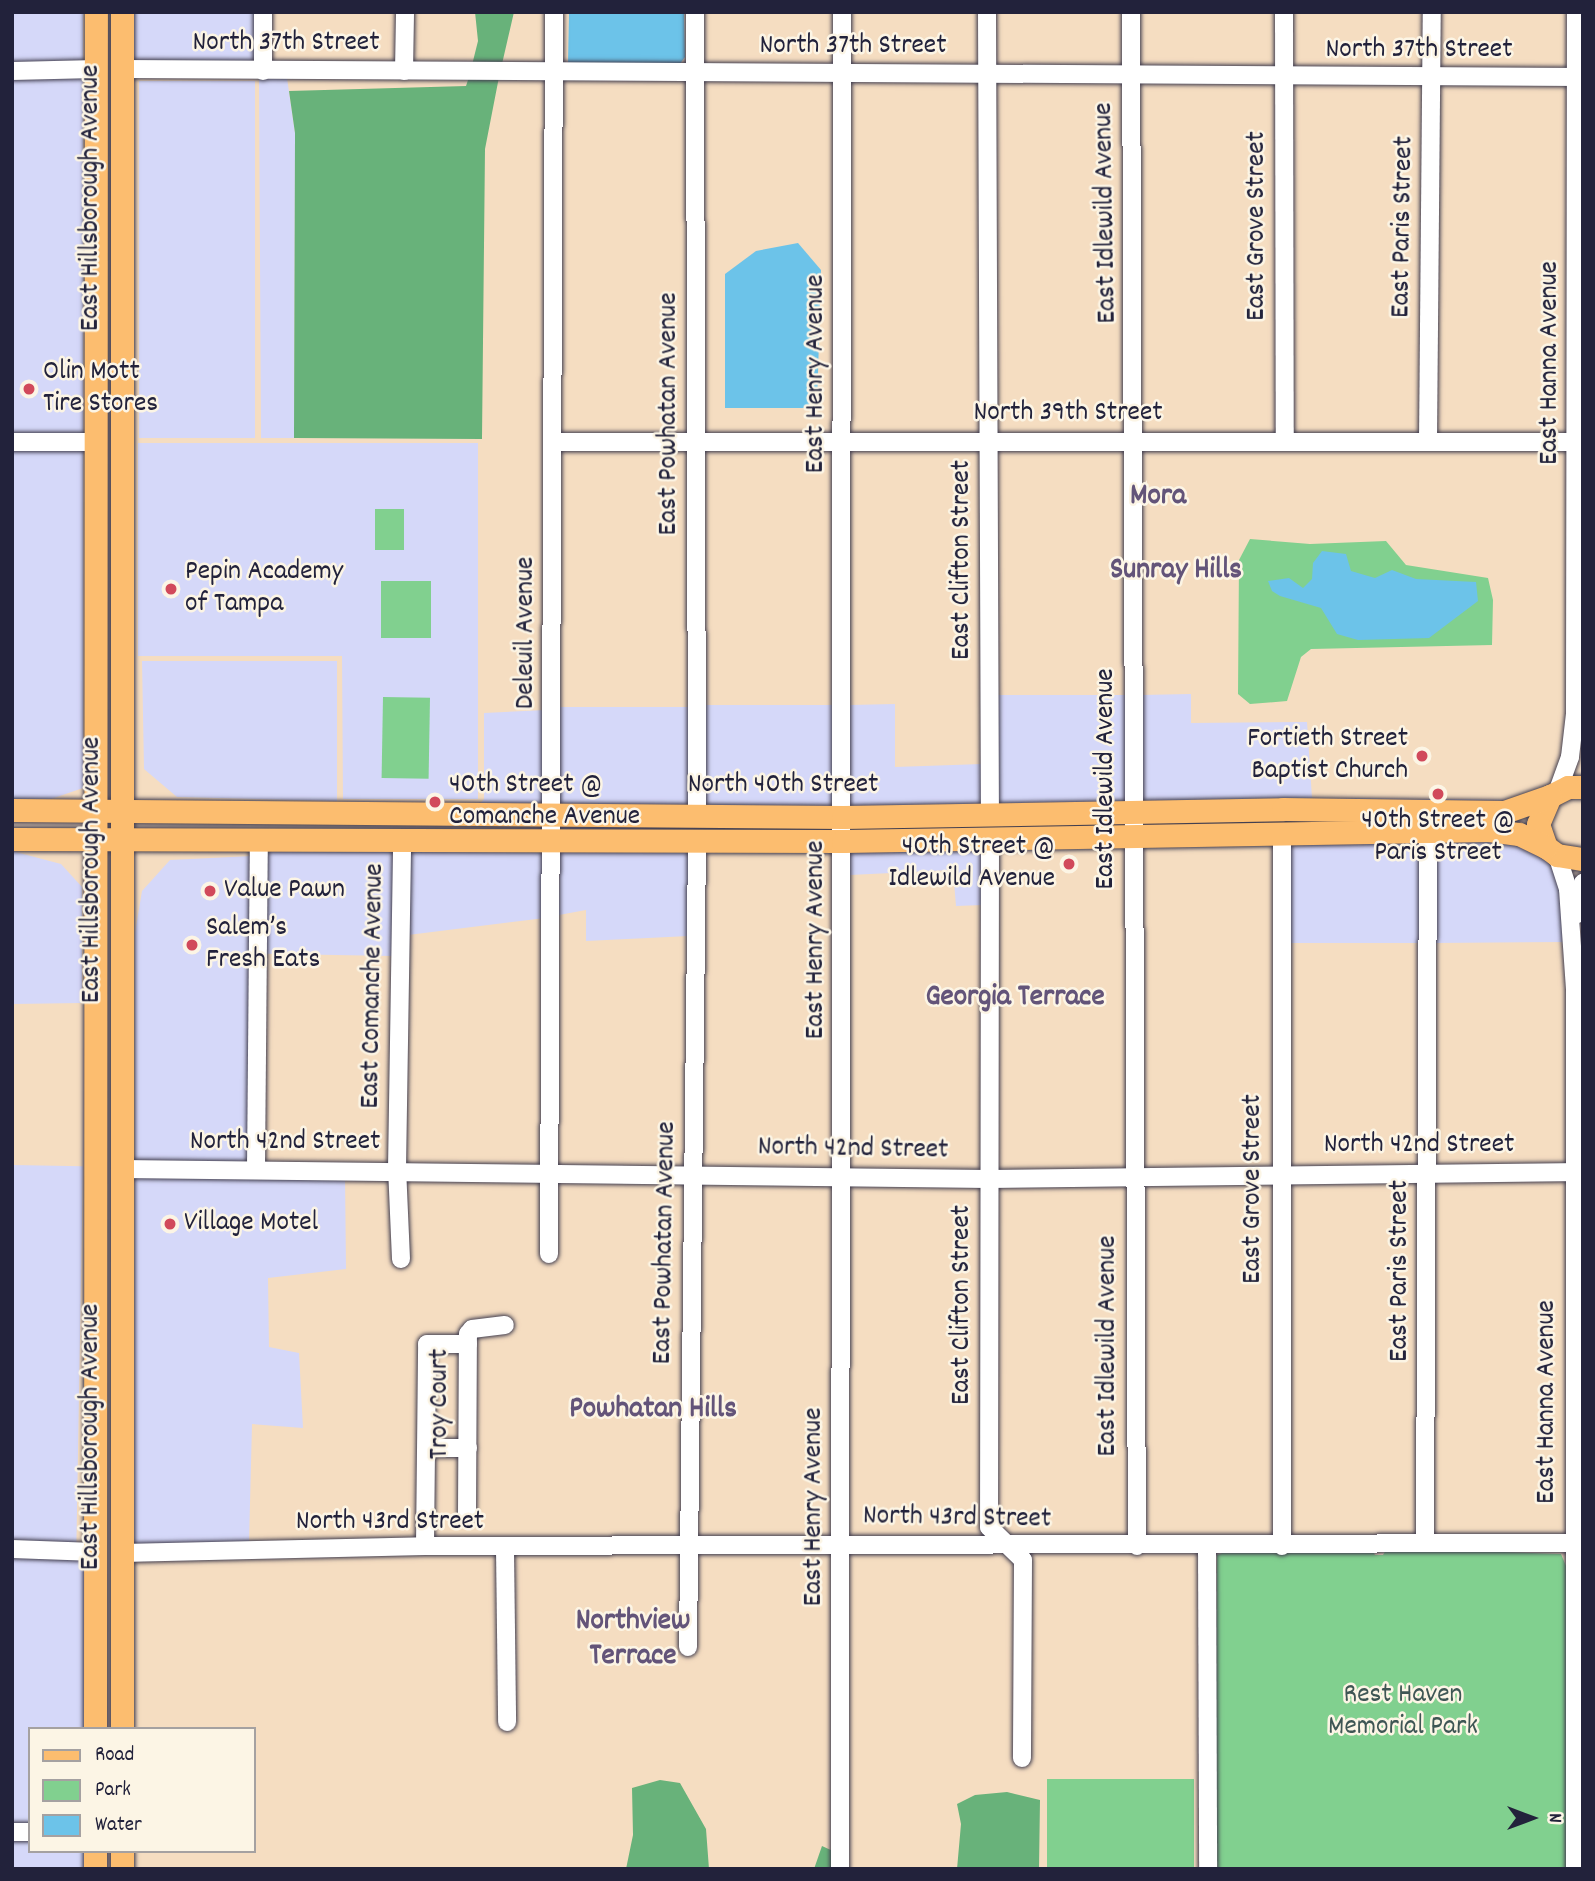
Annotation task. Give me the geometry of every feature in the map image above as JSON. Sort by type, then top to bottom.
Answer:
[{"type":"main road","name":"East Hillsborough Avenue","points":[[121,1727],[122,12]]},
{"type":"main road","name":"East Hillsborough Avenue","points":[[95,1727],[96,13]]},
{"type":"main road","points":[[96,13],[106,45],[122,69]]},
{"type":"main road","points":[[96,69],[106,86],[111,116],[120,131]]},
{"type":"main road","points":[[97,279],[108,286],[120,303]]},
{"type":"main road","points":[[96,442],[113,465],[123,492]]},
{"type":"main road","name":"North 40th Street","points":[[12,839],[843,841],[990,838],[1133,822],[1504,812],[1554,793],[1583,788]]},
{"type":"main road","points":[[1551,851],[1538,824],[1554,793]]},
{"type":"main road","name":"North 40th Street","points":[[12,810],[843,817],[990,814],[1282,832],[1503,831],[1551,851],[1583,859]]},
{"type":"main road","points":[[95,1510],[110,1525],[111,1544],[122,1553]]},
{"type":"main road","points":[[95,1552],[110,1563],[111,1582],[121,1593]]},
{"type":"street","points":[[263,12],[263,71]]},
{"type":"street","points":[[404,71],[405,12]]},
{"type":"street","name":"Deleuil Avenue","points":[[549,1254],[553,840],[554,12]]},
{"type":"street","name":"East Powhatan Avenue","points":[[695,12],[697,815]]},
{"type":"street","name":"East Henry Avenue","points":[[840,1869],[842,12]]},
{"type":"street","name":"East Clifton Street","points":[[987,12],[990,814]]},
{"type":"street","name":"East Idlewild Avenue","points":[[1131,12],[1136,440],[1133,822],[1137,1546]]},
{"type":"street","name":"East Grove Street","points":[[1284,12],[1285,440]]},
{"type":"street","name":"East Paris Street","points":[[1428,442],[1432,12]]},
{"type":"street","name":"East Hanna Avenue","points":[[1554,793],[1570,757],[1574,714],[1580,442],[1579,77],[1576,12]]},
{"type":"street","points":[[12,71],[96,69]]},
{"type":"street","name":"North 37th Street","points":[[122,69],[1579,77]]},
{"type":"street","points":[[12,442],[96,442]]},
{"type":"street","name":"North 39th Street","points":[[554,442],[1580,442]]},
{"type":"street","name":"East Hanna Avenue","points":[[1574,714],[1583,759]]},
{"type":"street","name":"East Grove Street","points":[[1282,832],[1282,1546]]},
{"type":"street","name":"East Paris Street","points":[[1425,1541],[1428,833]]},
{"type":"street","name":"East Clifton Street","points":[[990,838],[989,1527],[1023,1560],[1022,1758]]},
{"type":"street","points":[[256,1168],[259,839]]},
{"type":"street","name":"East Comanche Avenue","points":[[401,1259],[397,1169],[402,839]]},
{"type":"street","name":"East Powhatan Avenue","points":[[688,1647],[697,840]]},
{"type":"street","name":"East Hanna Avenue","points":[[1551,851],[1569,889],[1579,990],[1579,1349],[1574,1460],[1578,1543],[1579,1833],[1575,1869]]},
{"type":"street","name":"East Hanna Avenue","points":[[1574,935],[1583,883]]},
{"type":"street","name":"North 42nd Street","points":[[122,1169],[397,1169],[989,1179],[1134,1179],[1280,1173],[1578,1172]]},
{"type":"street","name":"Troy Court","points":[[467,1514],[468,1344],[472,1329],[505,1325]]},
{"type":"street","points":[[425,1546],[428,1344],[468,1344]]},
{"type":"street","points":[[427,1448],[468,1448]]},
{"type":"street","points":[[1574,1460],[1583,1481]]},
{"type":"street","name":"North 43rd Street","points":[[122,1553],[425,1546],[505,1549],[841,1544],[1007,1547],[1282,1546],[1425,1541],[1578,1543]]},
{"type":"street","points":[[1207,1545],[1208,1869]]},
{"type":"street","points":[[12,1549],[95,1552]]},
{"type":"street","points":[[505,1549],[507,1722]]},
{"type":"shaded area","points":[[12,12],[83,12],[83,65],[12,65]]},
{"type":"shaded area","points":[[133,12],[256,12],[256,63],[133,63]]},
{"type":"shaded area","points":[[12,76],[83,76],[83,435],[12,435]]},
{"type":"shaded area","points":[[259,78],[287,78],[295,133],[294,438],[261,438]]},
{"type":"shaded area","points":[[139,81],[255,81],[255,438],[139,438]]},
{"type":"shaded area","points":[[138,443],[478,443],[478,799],[343,799],[342,656],[138,656]]},
{"type":"shaded area","points":[[12,448],[83,448],[83,788],[51,799],[12,799]]},
{"type":"shaded area","points":[[142,661],[337,661],[337,801],[177,797],[144,769]]},
{"type":"shaded area","points":[[1191,694],[1191,723],[1307,722],[1312,798],[1533,800],[1139,804],[1140,695]]},
{"type":"shaded area","points":[[996,695],[1126,695],[1126,808],[996,808]]},
{"type":"shaded area","points":[[895,704],[895,767],[982,764],[983,808],[850,811],[850,705]]},
{"type":"shaded area","points":[[704,705],[836,705],[836,811],[704,811]]},
{"type":"shaded area","points":[[560,707],[690,707],[690,809],[560,809]]},
{"type":"shaded area","points":[[546,710],[546,808],[480,804],[484,799],[484,713]]},
{"type":"shaded area","points":[[560,821],[836,824],[836,835],[560,834]]},
{"type":"shaded area","points":[[1289,838],[1421,838],[1421,943],[1289,943]]},
{"type":"shaded area","points":[[1435,840],[1530,842],[1550,864],[1561,889],[1566,942],[1435,943]]},
{"type":"shaded area","points":[[983,844],[983,905],[956,906],[953,870],[850,875],[850,847]]},
{"type":"shaded area","points":[[266,846],[395,848],[393,956],[264,954]]},
{"type":"shaded area","points":[[546,846],[545,918],[408,935],[409,847]]},
{"type":"shaded area","points":[[560,846],[690,846],[689,936],[586,941],[586,910],[559,915]]},
{"type":"shaded area","points":[[12,851],[61,864],[82,887],[82,1003],[12,1004]]},
{"type":"shaded area","points":[[252,856],[249,1162],[135,1163],[135,933],[142,891],[170,860]]},
{"type":"shaded area","points":[[12,1165],[83,1166],[76,1544],[12,1543]]},
{"type":"shaded area","points":[[135,1175],[345,1175],[346,1269],[268,1278],[269,1347],[299,1353],[303,1428],[252,1424],[249,1544],[134,1547]]},
{"type":"shaded area","points":[[12,1555],[85,1558],[86,1727],[28,1727],[28,1826],[12,1825]]},
{"type":"shaded area","points":[[12,1838],[28,1838],[28,1853],[87,1853],[87,1869],[12,1869]]},
{"type":"green space","points":[[475,12],[514,12],[502,64],[472,65],[478,41]]},
{"type":"green space","points":[[469,77],[499,77],[485,149],[482,439],[294,438],[295,133],[289,91],[466,86]]},
{"type":"green space","points":[[375,509],[404,509],[404,550],[375,550]]},
{"type":"green space","points":[[1250,539],[1310,544],[1386,541],[1406,565],[1488,578],[1493,600],[1492,645],[1311,649],[1301,657],[1287,701],[1250,704],[1238,694],[1239,560]]},
{"type":"green space","points":[[381,581],[431,581],[431,638],[381,638]]},
{"type":"green space","points":[[383,697],[430,698],[429,779],[382,778]]},
{"type":"green space","name":"Rest Haven Memorial Park","points":[[1371,1548],[1375,1555],[1383,1555],[1387,1548],[1561,1554],[1566,1566],[1566,1869],[1215,1869],[1217,1555],[1227,1551]]},
{"type":"green space","points":[[1047,1779],[1194,1779],[1194,1869],[1047,1869]]},
{"type":"green space","points":[[660,1780],[680,1783],[706,1829],[709,1869],[626,1869],[633,1835],[632,1788]]},
{"type":"green space","points":[[1007,1792],[1040,1800],[1039,1869],[957,1869],[961,1824],[957,1804],[975,1795]]},
{"type":"green space","points":[[822,1846],[833,1851],[833,1869],[814,1869]]},
{"type":"water","points":[[569,12],[684,12],[685,57],[679,65],[568,64]]},
{"type":"water","points":[[798,243],[821,270],[817,408],[725,408],[725,274],[756,251]]},
{"type":"water","points":[[1322,551],[1346,554],[1351,571],[1375,578],[1392,570],[1416,579],[1476,582],[1478,601],[1429,638],[1358,640],[1337,634],[1321,608],[1280,596],[1272,591],[1268,581],[1289,578],[1303,588],[1312,579],[1313,563]]},
{"type":"place","name":"Olin Mott Tire Stores","points":[[29,389]]},
{"type":"place","name":"Pepin Academy of Tampa","points":[[171,589]]},
{"type":"place","name":"Fortieth Street Baptist Church","points":[[1422,756]]},
{"type":"place","name":"40th Street @ Paris Street","points":[[1438,794]]},
{"type":"place","name":"40th Street @ Comanche Avenue","points":[[435,802]]},
{"type":"place","name":"40th Street @ Idlewild Avenue","points":[[1069,864]]},
{"type":"place","name":"Value Pawn","points":[[210,891]]},
{"type":"place","name":"Salem’s Fresh Eats","points":[[192,945]]},
{"type":"place","name":"Village Motel","points":[[170,1224]]},
{"type":"district","name":"Mora","points":[[1158,498]]},
{"type":"district","name":"Sunray Hills","points":[[1176,572]]},
{"type":"district","name":"Georgia Terrace","points":[[1015,999]]},
{"type":"district","name":"Powhatan Hills","points":[[653,1411]]},
{"type":"district","name":"Northview Terrace","points":[[633,1640]]}]
